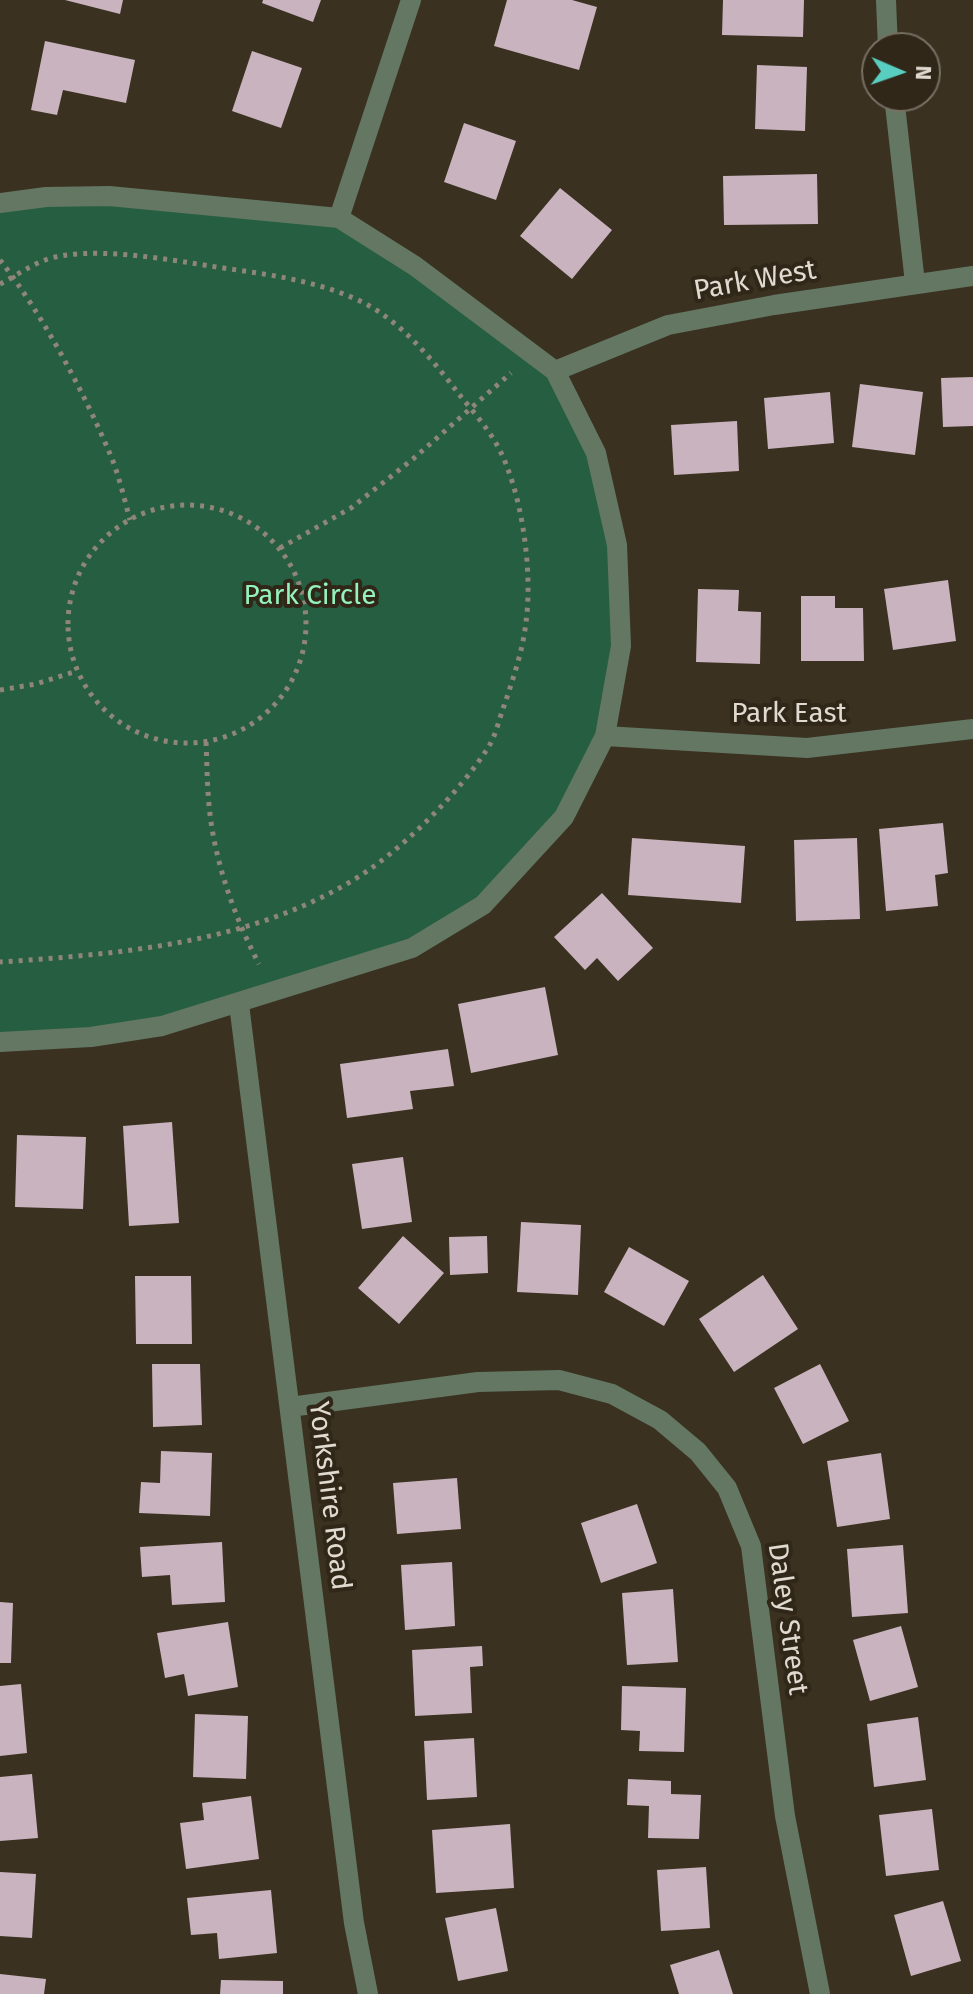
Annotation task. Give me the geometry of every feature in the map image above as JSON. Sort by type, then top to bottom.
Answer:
[{"type":"street","points":[[339,218],[411,0]]},
{"type":"street","points":[[886,0],[887,32]]},
{"type":"street","points":[[896,112],[915,283]]},
{"type":"street","points":[[0,203],[46,197],[109,196],[339,218],[415,266],[555,371],[596,453],[617,545],[621,646],[605,736],[564,817],[483,905],[412,948],[162,1026],[91,1037],[0,1042]]},
{"type":"street","name":"Park West","points":[[555,371],[668,325],[774,305],[973,276]]},
{"type":"street","name":"Park East","points":[[605,736],[807,748],[973,729]]},
{"type":"street","name":"Yorkshire Road","points":[[239,1004],[354,1923],[368,1994]]},
{"type":"street","name":"Daley Street","points":[[290,1407],[478,1382],[559,1380],[612,1394],[660,1420],[698,1452],[727,1488],[751,1546],[785,1816],[820,1994]]},
{"type":"path","points":[[0,284],[46,260],[94,253],[158,258],[299,280],[365,304],[399,328],[444,374],[497,445],[517,499],[526,551],[526,621],[514,678],[491,744],[456,789],[407,839],[352,882],[282,916],[211,936],[119,951],[0,962]]},
{"type":"path","points":[[0,260],[14,277],[59,353],[111,456],[130,520]]},
{"type":"path","points":[[280,548],[351,508],[413,459],[533,354]]},
{"type":"path","points":[[176,504],[215,507],[251,522],[280,548],[300,583],[305,609],[307,623],[301,663],[282,698],[253,726],[215,742],[175,745],[136,734],[104,711],[77,671],[69,642],[69,603],[82,566],[106,536],[138,514],[176,504]]},
{"type":"path","points":[[0,690],[36,684],[77,671]]},
{"type":"path","points":[[206,742],[209,806],[222,872],[241,928],[274,993]]},
{"type":"green space","name":"Park Circle","points":[[46,197],[339,218],[555,371],[596,453],[621,646],[605,736],[564,817],[483,905],[412,948],[239,1004],[0,1042],[0,203]]},
{"type":"building","points":[[65,0],[123,0],[120,14]]},
{"type":"building","points":[[263,0],[321,0],[313,22],[262,3]]},
{"type":"building","points":[[507,0],[572,0],[597,7],[579,70],[494,46]]},
{"type":"building","points":[[723,0],[804,0],[803,37],[722,35]]},
{"type":"building","points":[[45,41],[135,60],[126,103],[63,90],[57,115],[31,110]]},
{"type":"building","points":[[252,51],[302,68],[281,128],[232,111]]},
{"type":"building","points":[[757,65],[807,67],[805,131],[755,129]]},
{"type":"building","points":[[464,123],[516,141],[496,200],[444,182]]},
{"type":"building","points":[[817,174],[818,224],[724,225],[723,176]]},
{"type":"building","points":[[560,188],[612,230],[572,279],[520,236]]},
{"type":"building","points":[[973,377],[973,426],[943,427],[941,378]]},
{"type":"building","points":[[860,384],[923,392],[915,455],[852,447]]},
{"type":"building","points":[[830,392],[834,443],[768,449],[764,398]]},
{"type":"building","points":[[737,421],[739,471],[674,475],[671,425]]},
{"type":"building","points":[[948,580],[956,641],[893,650],[884,589]]},
{"type":"building","points":[[698,589],[739,590],[738,611],[761,612],[760,664],[696,662]]},
{"type":"building","points":[[801,596],[835,596],[835,608],[863,608],[864,661],[801,661]]},
{"type":"building","points":[[943,823],[948,873],[935,875],[938,906],[886,911],[879,829]]},
{"type":"building","points":[[632,838],[745,846],[741,903],[628,895]]},
{"type":"building","points":[[857,838],[860,919],[796,921],[794,840]]},
{"type":"building","points":[[602,893],[653,948],[618,981],[597,958],[585,970],[554,937]]},
{"type":"building","points":[[545,987],[558,1055],[471,1073],[458,1004]]},
{"type":"building","points":[[448,1049],[454,1086],[410,1091],[413,1109],[347,1118],[340,1064]]},
{"type":"building","points":[[172,1122],[179,1223],[129,1226],[123,1126]]},
{"type":"building","points":[[17,1135],[86,1137],[83,1209],[15,1207]]},
{"type":"building","points":[[403,1157],[412,1222],[362,1229],[352,1164]]},
{"type":"building","points":[[521,1222],[581,1225],[578,1295],[517,1292]]},
{"type":"building","points":[[403,1236],[444,1273],[399,1324],[358,1288]]},
{"type":"building","points":[[487,1236],[488,1273],[450,1275],[449,1237]]},
{"type":"building","points":[[629,1247],[689,1281],[664,1326],[604,1292]]},
{"type":"building","points":[[763,1275],[798,1329],[734,1372],[699,1319]]},
{"type":"building","points":[[135,1276],[191,1276],[192,1344],[136,1344]]},
{"type":"building","points":[[152,1364],[200,1364],[202,1425],[153,1427]]},
{"type":"building","points":[[820,1364],[849,1421],[803,1444],[774,1388]]},
{"type":"building","points":[[161,1451],[212,1453],[210,1516],[139,1513],[141,1482],[160,1483]]},
{"type":"building","points":[[881,1453],[890,1519],[837,1527],[827,1461]]},
{"type":"building","points":[[457,1478],[461,1529],[397,1534],[393,1483]]},
{"type":"building","points":[[637,1504],[657,1563],[601,1583],[581,1523]]},
{"type":"building","points":[[222,1542],[225,1602],[172,1605],[170,1575],[142,1577],[140,1547]]},
{"type":"building","points":[[903,1545],[908,1613],[852,1617],[847,1549]]},
{"type":"building","points":[[452,1562],[455,1626],[405,1630],[401,1565]]},
{"type":"building","points":[[673,1589],[678,1662],[627,1665],[622,1593]]},
{"type":"building","points":[[0,1602],[13,1603],[11,1663],[0,1663]]},
{"type":"building","points":[[228,1622],[238,1687],[188,1696],[184,1674],[165,1678],[157,1633]]},
{"type":"building","points":[[901,1626],[918,1687],[870,1701],[853,1640]]},
{"type":"building","points":[[482,1646],[483,1666],[470,1667],[472,1713],[415,1716],[412,1650]]},
{"type":"building","points":[[21,1684],[27,1753],[0,1756],[0,1686]]},
{"type":"building","points":[[622,1686],[686,1688],[684,1752],[639,1751],[640,1731],[621,1730]]},
{"type":"building","points":[[195,1714],[248,1716],[246,1779],[193,1777]]},
{"type":"building","points":[[918,1717],[926,1780],[874,1787],[867,1724]]},
{"type":"building","points":[[474,1738],[477,1797],[427,1800],[424,1741]]},
{"type":"building","points":[[32,1774],[38,1838],[0,1841],[0,1777]]},
{"type":"building","points":[[628,1779],[671,1781],[671,1794],[701,1795],[699,1839],[648,1838],[649,1806],[627,1805]]},
{"type":"building","points":[[251,1796],[259,1859],[186,1869],[180,1823],[204,1820],[202,1803]]},
{"type":"building","points":[[932,1809],[939,1870],[886,1876],[879,1815]]},
{"type":"building","points":[[510,1824],[514,1888],[436,1893],[432,1830]]},
{"type":"building","points":[[706,1867],[710,1928],[661,1931],[657,1870]]},
{"type":"building","points":[[0,1872],[36,1874],[32,1938],[0,1936]]},
{"type":"building","points":[[271,1890],[277,1953],[219,1959],[217,1933],[191,1935],[187,1898]]},
{"type":"building","points":[[943,1901],[961,1961],[911,1976],[894,1915]]},
{"type":"building","points":[[496,1908],[508,1971],[458,1981],[445,1918]]},
{"type":"building","points":[[719,1950],[733,1994],[679,1994],[670,1965]]},
{"type":"building","points":[[0,1974],[46,1979],[44,1994],[0,1994]]},
{"type":"building","points":[[221,1980],[283,1981],[283,1994],[220,1994]]}]
